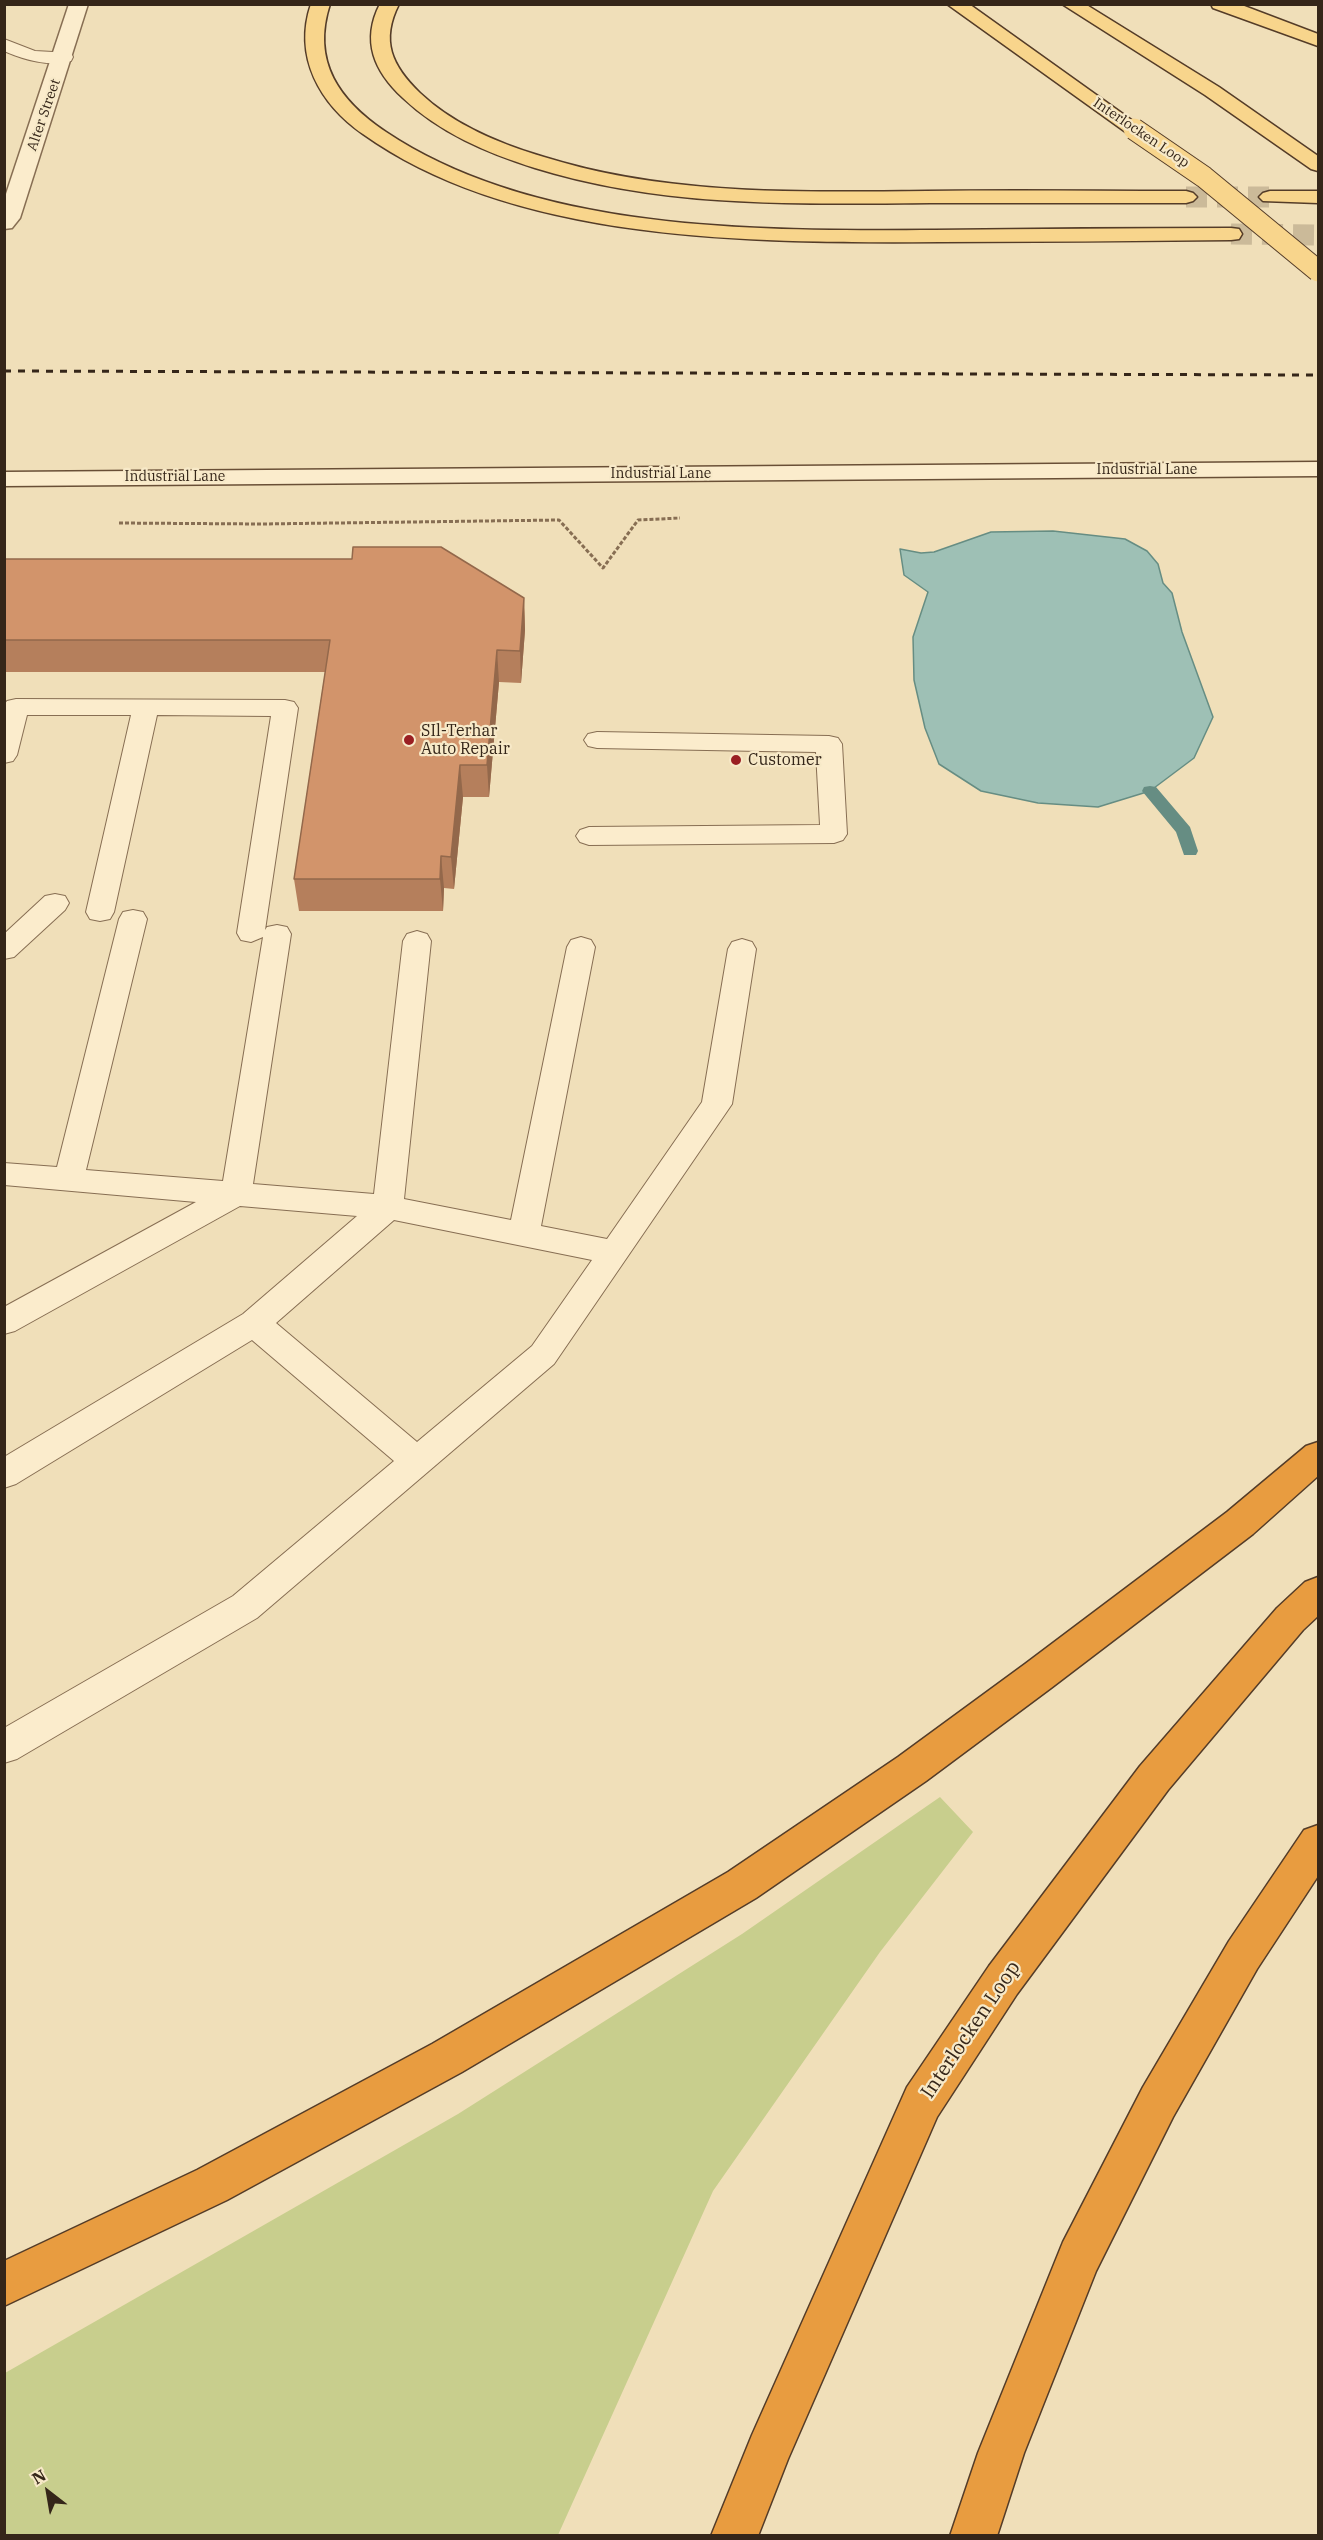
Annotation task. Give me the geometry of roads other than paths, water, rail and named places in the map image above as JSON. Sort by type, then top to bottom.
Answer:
[{"type":"highway","points":[[4,2284],[212,2185],[427,2069],[742,1885],[912,1769],[1038,1676],[1240,1523],[1318,1456]]},
{"type":"highway","name":"Interlocken Loop","points":[[734,2535],[768,2451],[922,2102],[1003,1980],[1154,1778],[1283,1628],[1318,1593]]},
{"type":"highway","points":[[973,2535],[1001,2453],[1079,2258],[1158,2102],[1243,1955],[1318,1843]]},
{"type":"main road","points":[[321,4],[315,24],[316,63],[322,79],[343,109],[402,153],[478,186],[528,201],[582,214],[645,224],[748,234],[882,236],[1231,234]]},
{"type":"main road","points":[[390,4],[383,15],[378,42],[384,62],[394,77],[415,99],[446,122],[502,150],[593,178],[645,189],[738,198],[1186,197]]},
{"type":"main road","name":"Interlocken Loop","points":[[956,4],[1204,177],[1318,272]]},
{"type":"main road","points":[[1071,4],[1265,127],[1318,165]]},
{"type":"main road","points":[[1220,4],[1318,40]]},
{"type":"main road","points":[[1270,197],[1318,197]]},
{"type":"street","name":"Alter Street","points":[[4,223],[9,218],[79,4]]},
{"type":"street","name":"Industrial Lane","points":[[4,479],[1318,469]]},
{"type":"lane","points":[[4,44],[32,56],[63,57]]},
{"type":"lane","points":[[4,755],[16,707],[285,708],[236,1194]]},
{"type":"lane","points":[[100,912],[146,707]]},
{"type":"lane","points":[[589,836],[834,834],[829,744],[597,740]]},
{"type":"lane","points":[[4,950],[55,903]]},
{"type":"lane","points":[[69,1179],[133,919]]},
{"type":"lane","points":[[4,1474],[254,1323],[388,1207],[417,941]]},
{"type":"lane","points":[[524,1234],[581,947]]},
{"type":"lane","points":[[4,1747],[245,1607],[543,1355],[717,1104],[742,949]]},
{"type":"lane","points":[[4,1174],[388,1207],[614,1252]]},
{"type":"lane","points":[[4,1322],[236,1194]]},
{"type":"lane","points":[[254,1323],[418,1462]]},
{"type":"water","points":[[1053,531],[1125,539],[1147,551],[1158,564],[1163,583],[1172,593],[1182,632],[1213,717],[1194,758],[1150,791],[1098,807],[1038,803],[981,791],[939,764],[925,728],[914,680],[913,637],[928,592],[904,575],[900,549],[921,553],[934,552],[991,532]]},
{"type":"waterway","points":[[1150,791],[1184,831],[1190,851]]},
{"type":"tunnel","points":[[1186,197],[1270,197]]},
{"type":"tunnel","points":[[1231,234],[1318,235]]},
{"type":"railway","points":[[4,371],[1318,375]]},
{"type":"place","name":"SIl-Terhar Auto Repair","points":[[409,740]]},
{"type":"place","name":"Customer","points":[[736,760]]}]
